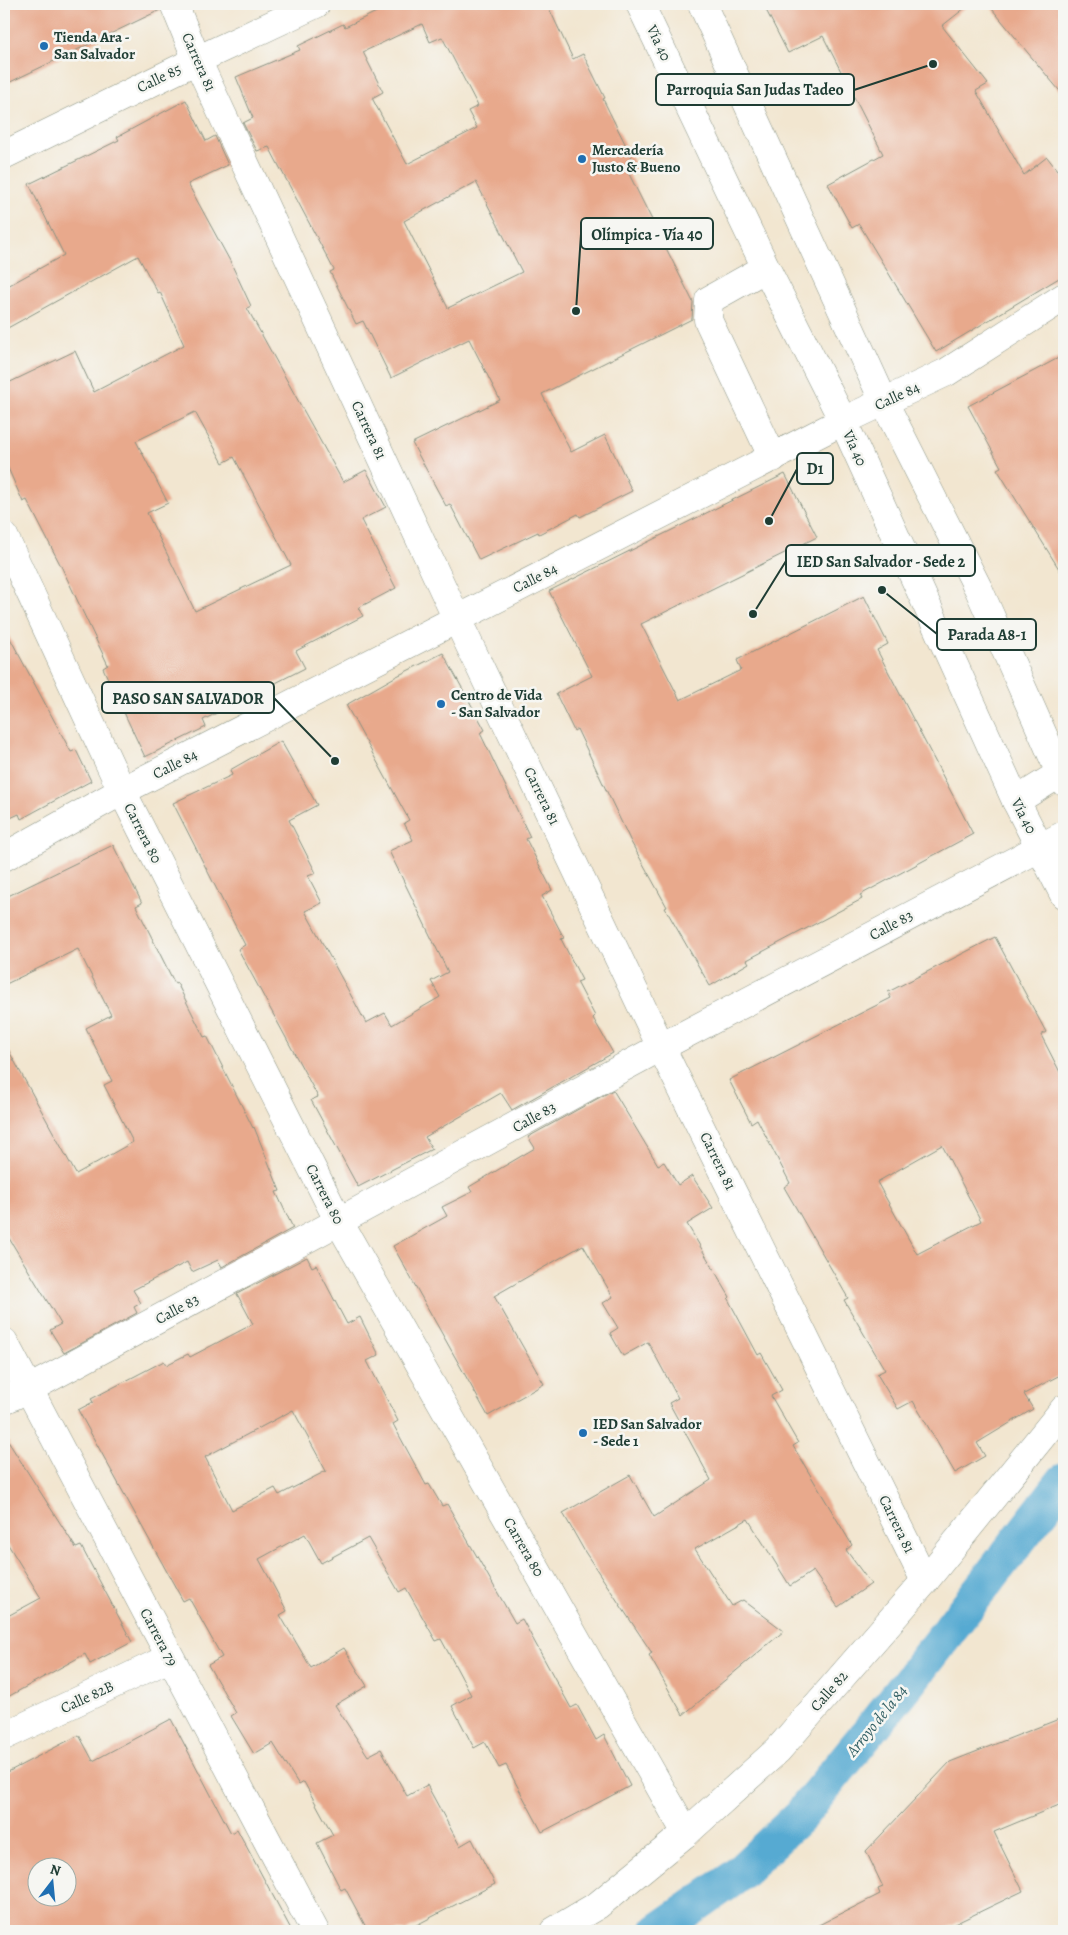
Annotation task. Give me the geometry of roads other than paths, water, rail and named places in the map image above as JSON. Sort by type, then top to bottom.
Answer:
[{"type":"main road","name":"Carrera 81","points":[[174,4],[197,60],[457,619],[661,1047],[925,1581]]},
{"type":"main road","name":"Calle 85","points":[[4,155],[316,4]]},
{"type":"main road","name":"Vía 40","points":[[640,4],[766,268],[843,420],[1016,801],[1064,896]]},
{"type":"main road","points":[[702,4],[884,402],[979,590],[1063,776],[1016,801]]},
{"type":"main road","points":[[766,268],[709,300],[707,310],[708,320],[773,458]]},
{"type":"main road","name":"Calle 84","points":[[4,857],[122,791],[773,458],[843,420],[946,372],[1064,297]]},
{"type":"main road","name":"Carrera 80","points":[[4,536],[122,791],[339,1222],[686,1833]]},
{"type":"main road","name":"Calle 83","points":[[4,1400],[29,1389],[661,1047],[1064,834]]},
{"type":"main road","name":"Carrera 79","points":[[4,1342],[169,1658],[315,1931]]},
{"type":"main road","name":"Calle 82","points":[[554,1931],[598,1905],[686,1833],[778,1750],[925,1581],[1064,1409]]},
{"type":"main road","name":"Calle 82B","points":[[4,1736],[169,1658]]},
{"type":"waterway","name":"Arroyo de la 84","points":[[658,1931],[734,1878],[800,1816],[901,1692],[1064,1481]]},
{"type":"place","name":"Tienda Ara - San Salvador","points":[[44,46]]},
{"type":"place","name":"Parroquia San Judas Tadeo","points":[[933,64]]},
{"type":"place","name":"Mercadería Justo & Bueno","points":[[582,159]]},
{"type":"place","name":"Olímpica - Vía 40","points":[[576,311]]},
{"type":"place","name":"D1","points":[[769,521]]},
{"type":"place","name":"Parada A8-1","points":[[882,590]]},
{"type":"place","name":"IED San Salvador - Sede 2","points":[[753,614]]},
{"type":"place","name":"Centro de Vida - San Salvador","points":[[441,704]]},
{"type":"place","name":"PASO SAN SALVADOR","points":[[335,761]]},
{"type":"place","name":"IED San Salvador - Sede 1","points":[[583,1433]]}]
